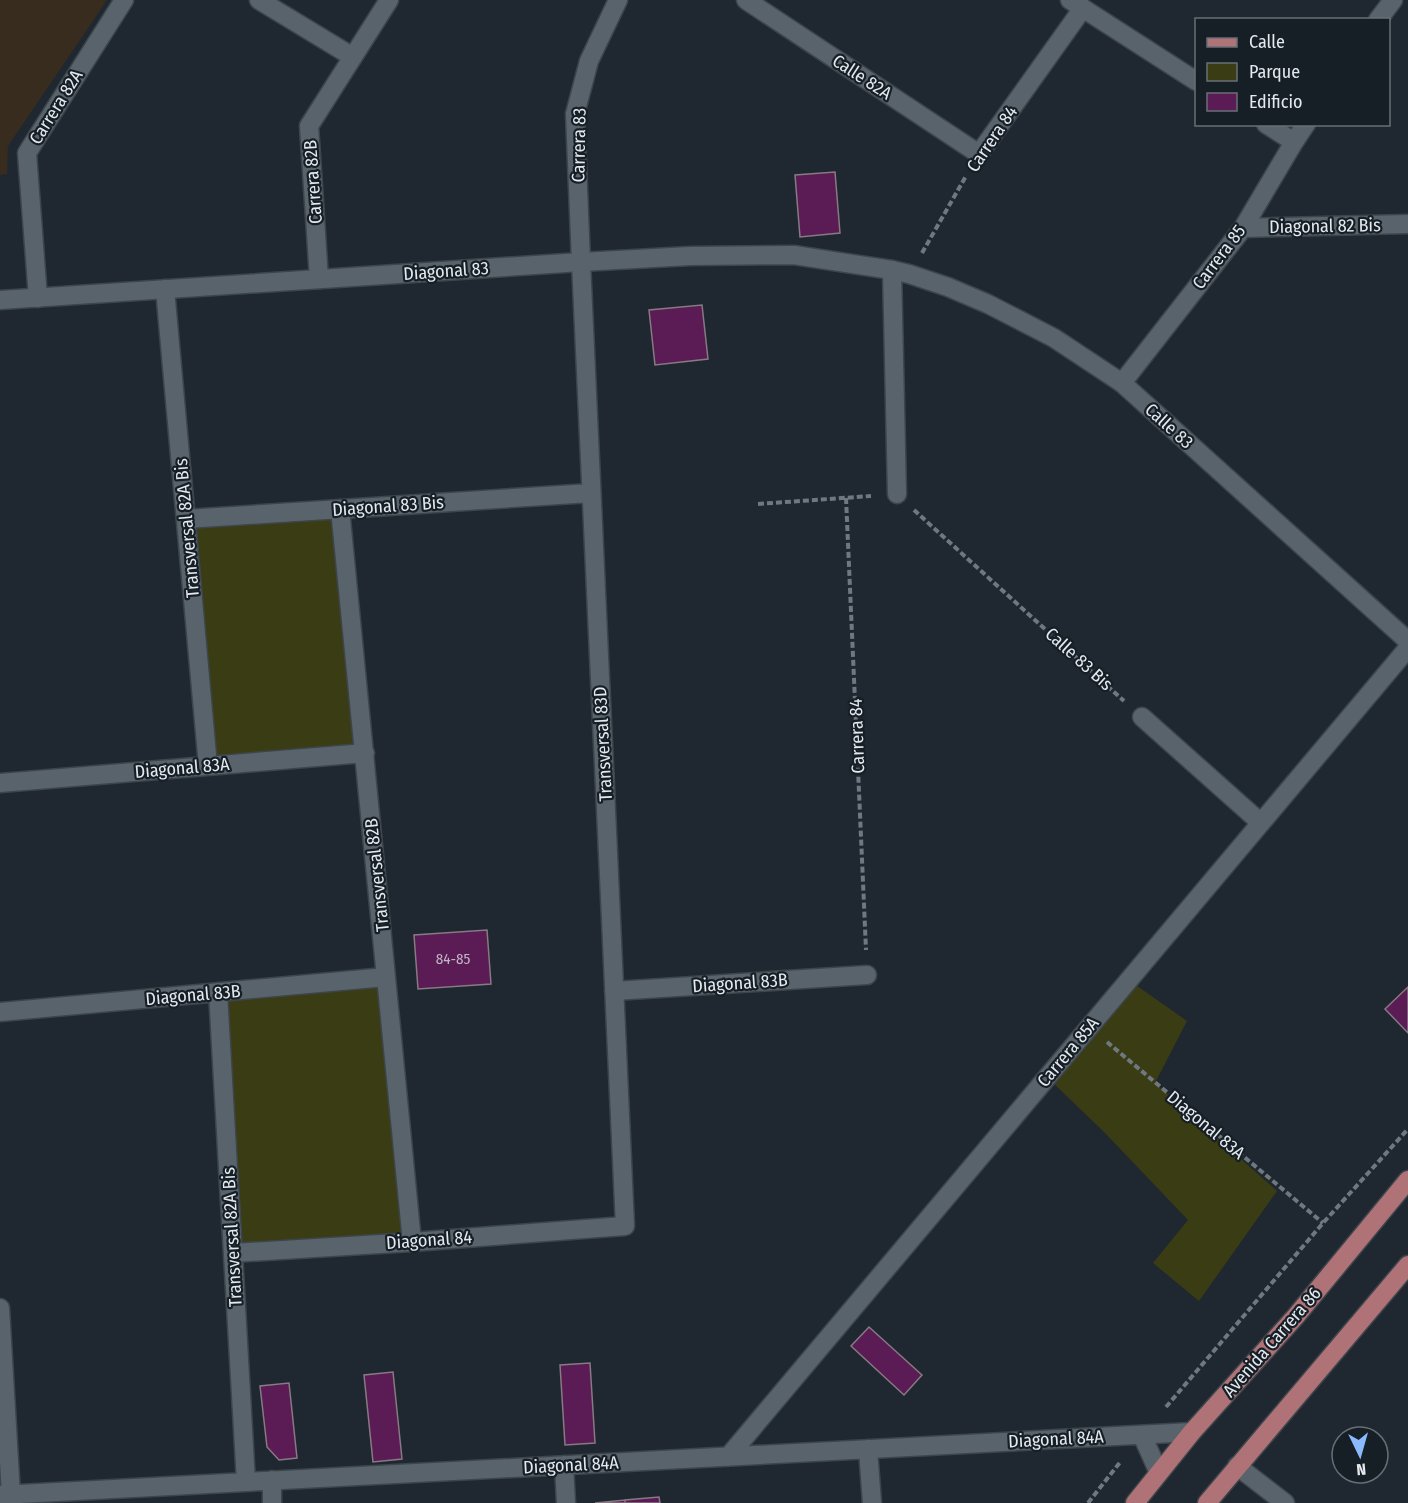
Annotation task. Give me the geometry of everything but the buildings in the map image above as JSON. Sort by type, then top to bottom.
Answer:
[{"type":"main road","name":"Avenida Carrera 86","points":[[1135,1503],[1192,1432],[1296,1316],[1408,1180]]},
{"type":"main road","points":[[1206,1503],[1408,1265]]},
{"type":"street","name":"Carrera 82A","points":[[39,298],[27,153],[124,0]]},
{"type":"street","points":[[259,0],[353,57]]},
{"type":"street","name":"Carrera 82B","points":[[319,279],[309,126],[389,0]]},
{"type":"street","name":"Carrera 83","points":[[581,262],[575,114],[589,61],[618,0]]},
{"type":"street","name":"Calle 82A","points":[[746,0],[979,154]]},
{"type":"street","points":[[1379,18],[1390,1]]},
{"type":"street","points":[[1076,4],[1195,80]]},
{"type":"street","name":"Carrera 84","points":[[979,154],[1076,4]]},
{"type":"street","points":[[1269,126],[1294,142]]},
{"type":"street","name":"Carrera 85","points":[[1122,383],[1243,228],[1305,126]]},
{"type":"street","name":"Diagonal 82 Bis","points":[[1243,228],[1408,224]]},
{"type":"street","name":"Diagonal 83","points":[[0,300],[690,256],[794,255],[900,272]]},
{"type":"street","name":"Transversal 83D","points":[[581,262],[625,1226]]},
{"type":"street","points":[[897,494],[900,272]]},
{"type":"street","name":"Calle 83","points":[[900,272],[948,287],[998,309],[1054,338],[1122,383],[1408,641]]},
{"type":"street","name":"Transversal 82A Bis","points":[[165,290],[208,766]]},
{"type":"street","name":"Diagonal 83 Bis","points":[[186,519],[591,493]]},
{"type":"street","name":"Transversal 82B","points":[[340,508],[412,1242]]},
{"type":"street","name":"Carrera 85A","points":[[728,1456],[1408,648]]},
{"type":"street","points":[[1142,717],[1261,823]]},
{"type":"street","name":"Diagonal 83A","points":[[0,783],[365,753]]},
{"type":"street","name":"Diagonal 83B","points":[[614,991],[867,975]]},
{"type":"street","name":"Diagonal 83B","points":[[0,1012],[386,976]]},
{"type":"street","name":"Transversal 82A Bis","points":[[218,992],[246,1482]]},
{"type":"street","name":"Diagonal 84","points":[[233,1253],[625,1226]]},
{"type":"street","points":[[0,1308],[5,1495]]},
{"type":"street","name":"Diagonal 84A","points":[[5,1495],[1192,1432]]},
{"type":"street","points":[[1142,1434],[1159,1473]]},
{"type":"street","points":[[868,1449],[872,1503]]},
{"type":"street","points":[[564,1465],[566,1503]]},
{"type":"street","points":[[1236,1466],[1286,1503]]},
{"type":"street","points":[[272,1480],[273,1503]]},
{"type":"path","name":"Carrera 84","points":[[900,272],[979,154]]},
{"type":"path","points":[[758,504],[897,494]]},
{"type":"path","name":"Calle 83 Bis","points":[[897,494],[1142,717]]},
{"type":"path","name":"Carrera 84","points":[[846,498],[867,975]]},
{"type":"path","name":"Diagonal 83A","points":[[1089,1027],[1323,1223]]},
{"type":"path","points":[[1089,1503],[1142,1434],[1323,1223],[1408,1129]]},
{"type":"shaded area","points":[[0,0],[107,0],[8,146],[7,174],[0,175]]},
{"type":"green space","points":[[340,509],[365,753],[208,766],[186,519]]},
{"type":"green space","points":[[1123,976],[1187,1021],[1155,1083],[1277,1191],[1199,1301],[1153,1263],[1188,1220],[1105,1133],[1049,1079]]},
{"type":"green space","points":[[386,977],[412,1242],[233,1253],[218,992]]}]
